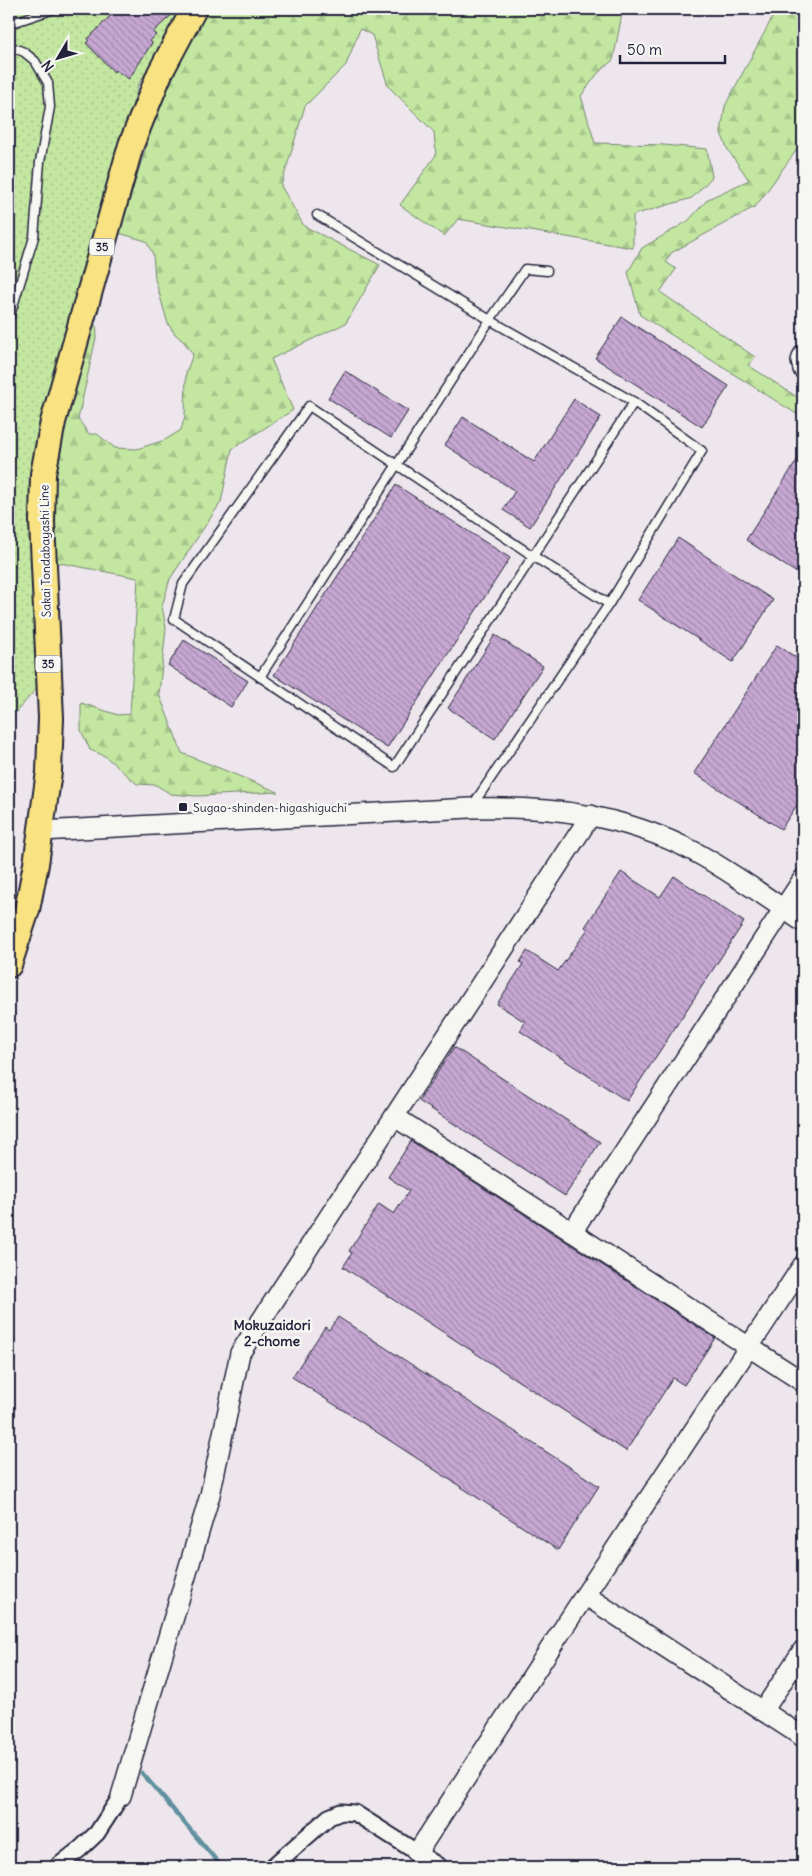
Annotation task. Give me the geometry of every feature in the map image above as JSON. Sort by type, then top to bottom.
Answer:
[{"type":"main road","name":"Sakai Tondabayashi Line","points":[[9,965],[26,910],[41,831],[51,745],[42,522],[44,474],[50,436],[65,374],[131,146],[160,73],[194,9]]},
{"type":"street","points":[[803,354],[801,361],[803,369]]},
{"type":"street","points":[[41,831],[470,808],[544,808],[591,815],[628,824],[674,842],[716,864],[803,922]]},
{"type":"street","points":[[57,1867],[97,1833],[121,1796],[210,1494],[240,1353],[591,815]]},
{"type":"street","points":[[572,1232],[803,879]]},
{"type":"street","points":[[395,1117],[803,1382]]},
{"type":"street","points":[[417,1853],[803,1265]]},
{"type":"street","points":[[585,1595],[803,1738]]},
{"type":"street","points":[[763,1711],[803,1650]]},
{"type":"street","points":[[272,1867],[329,1817],[341,1812],[355,1813],[440,1867]]},
{"type":"lane","points":[[9,24],[54,9]]},
{"type":"lane","points":[[9,46],[24,52],[35,61],[48,83],[50,106],[40,162],[34,237],[9,319]]},
{"type":"lane","points":[[316,215],[490,320],[634,402],[702,451],[609,604],[470,808]]},
{"type":"lane","points":[[260,677],[490,320],[525,269],[547,271]]},
{"type":"lane","points":[[609,604],[533,556],[309,406],[183,584],[174,619],[394,767],[533,556],[634,402]]},
{"type":"green space","points":[[9,9],[186,9],[138,85],[36,486],[38,687],[9,720]]},
{"type":"green space","points":[[208,9],[623,9],[613,60],[598,73],[581,96],[595,143],[664,145],[707,149],[712,177],[692,198],[633,215],[633,248],[458,219],[444,236],[400,205],[436,155],[434,132],[388,86],[372,35],[360,29],[346,65],[305,106],[281,186],[304,226],[380,265],[346,323],[271,359],[293,410],[232,449],[221,502],[170,579],[162,606],[166,628],[159,694],[182,753],[278,792],[197,796],[171,794],[156,785],[137,784],[105,756],[90,750],[81,730],[81,703],[118,715],[130,714],[138,578],[55,562],[54,504],[57,461],[62,431],[93,323],[96,326],[97,333],[78,419],[89,434],[97,434],[115,448],[137,449],[165,440],[181,430],[185,416],[186,373],[193,354],[168,324],[155,279],[153,254],[146,241],[119,233],[163,93],[187,42]]},
{"type":"green space","points":[[777,9],[803,9],[803,141],[756,206],[671,253],[666,262],[676,269],[660,292],[755,357],[748,365],[803,401],[803,418],[640,315],[628,272],[642,248],[688,221],[708,199],[749,180],[728,150],[721,133],[725,106]]},
{"type":"building","points":[[117,9],[178,9],[153,32],[156,35],[150,41],[152,43],[129,79],[115,70],[114,72],[86,43]]},
{"type":"building","points":[[622,317],[729,386],[702,427],[595,358]]},
{"type":"building","points":[[345,371],[408,411],[391,438],[328,398]]},
{"type":"building","points":[[574,399],[601,417],[530,527],[503,510],[515,491],[445,445],[463,417],[534,462]]},
{"type":"building","points":[[803,451],[803,577],[746,540]]},
{"type":"building","points":[[396,485],[510,558],[387,748],[274,675]]},
{"type":"building","points":[[678,538],[773,600],[733,662],[638,600]]},
{"type":"building","points":[[495,635],[543,666],[495,739],[448,708]]},
{"type":"building","points":[[184,640],[248,681],[231,707],[168,665]]},
{"type":"building","points":[[777,645],[803,662],[803,796],[781,829],[694,773]]},
{"type":"building","points":[[621,872],[660,897],[674,876],[744,922],[627,1101],[520,1031],[525,1022],[497,1004],[523,964],[520,962],[527,951],[558,971],[588,929],[585,927]]},
{"type":"building","points":[[454,1047],[600,1142],[565,1196],[419,1101]]},
{"type":"building","points":[[411,1141],[715,1338],[684,1385],[673,1378],[626,1451],[343,1267],[352,1253],[349,1251],[379,1204],[394,1214],[409,1191],[388,1177]]},
{"type":"building","points":[[338,1317],[599,1486],[558,1550],[292,1377],[325,1327],[329,1330]]},
{"type":"waterway","points":[[142,1773],[222,1867]]},
{"type":"place","name":"Sugao-shinden-higashiguchi","points":[[183,807]]},
{"type":"district","name":"Mokuzaidori 2-chome","points":[[272,1334]]}]
